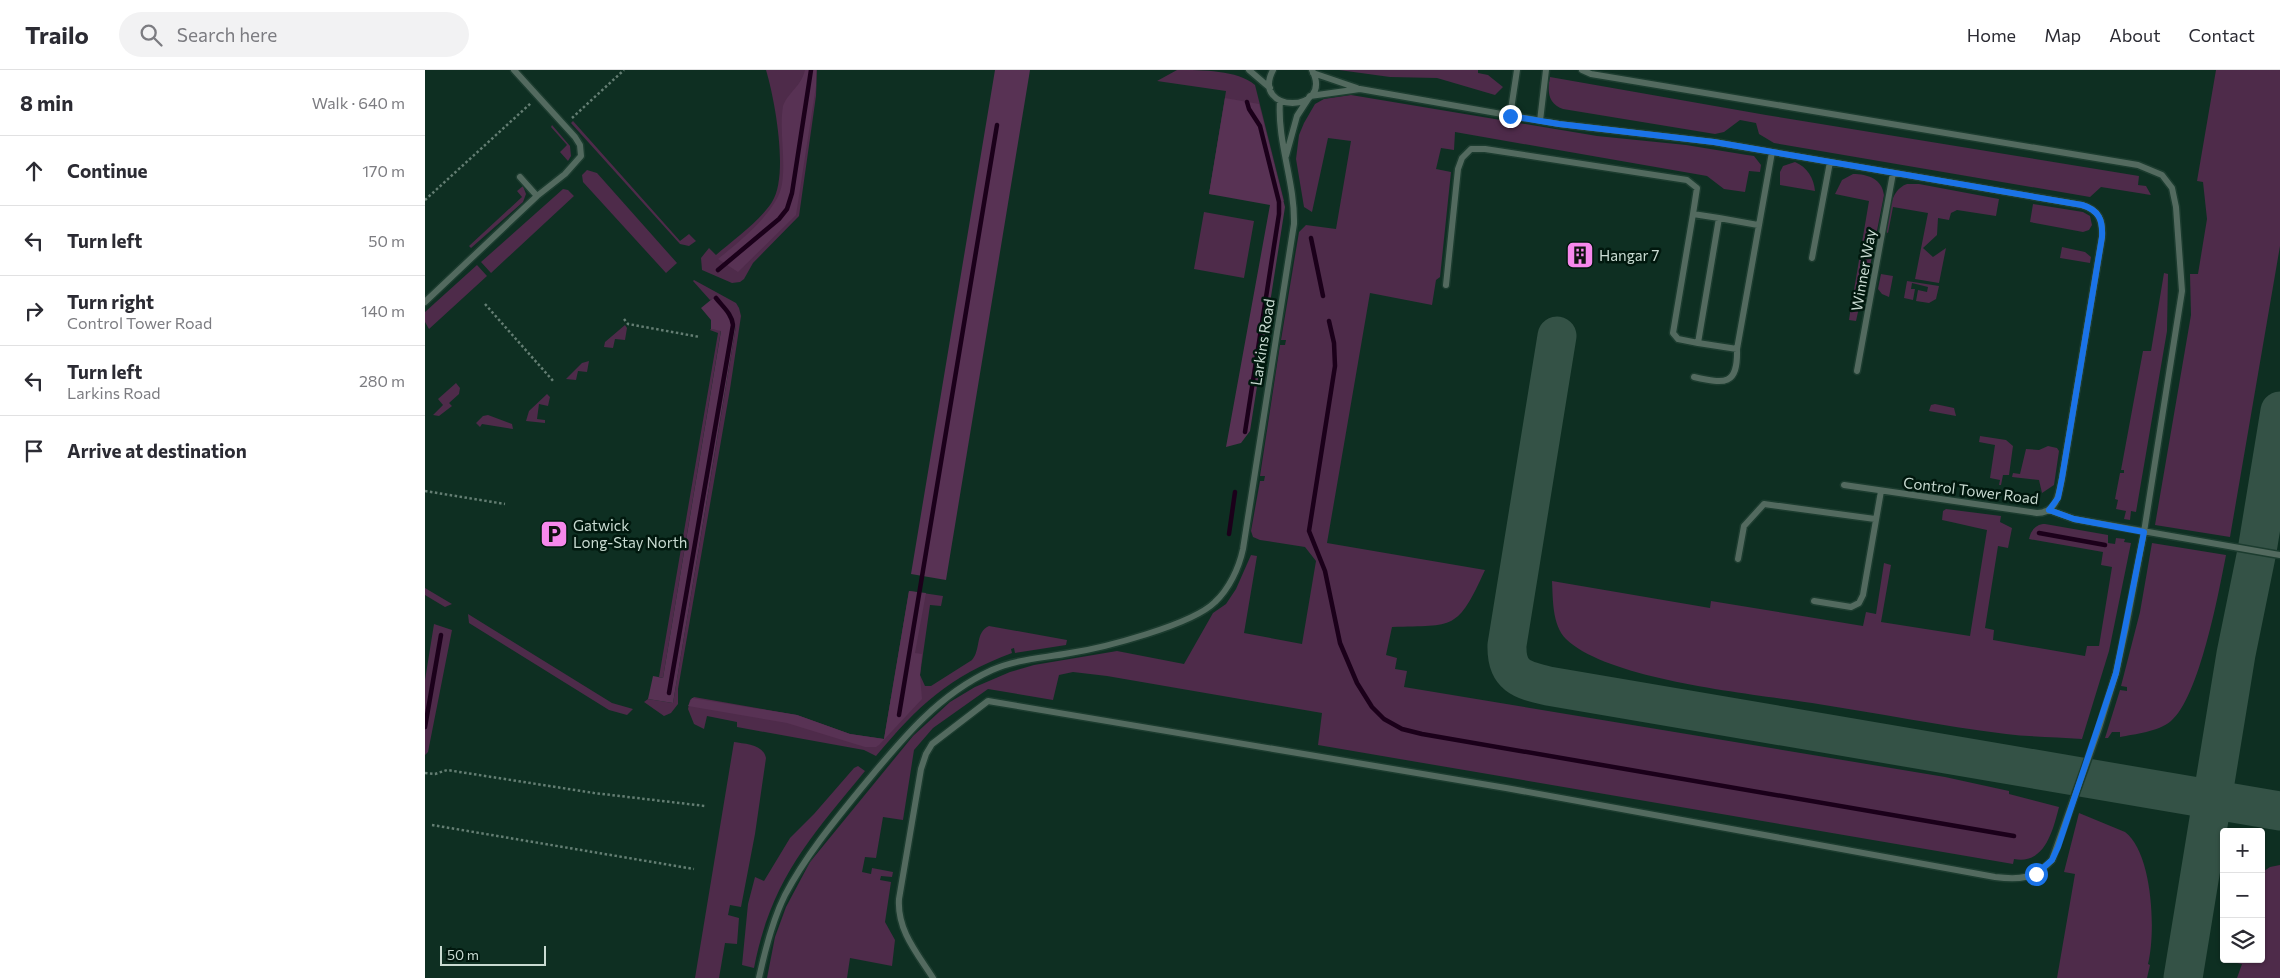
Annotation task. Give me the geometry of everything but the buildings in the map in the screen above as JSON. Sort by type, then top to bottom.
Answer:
[{"type":"lane","points":[[425,302],[537,196],[565,174],[581,156],[578,141],[514,70]]},
{"type":"lane","points":[[1249,70],[1271,88],[1280,101],[1293,105],[1305,101],[1310,96],[1361,89]]},
{"type":"lane","points":[[1271,88],[1273,70]]},
{"type":"lane","points":[[1510,116],[1517,70]]},
{"type":"lane","points":[[1540,121],[1545,70]]},
{"type":"lane","points":[[933,978],[905,934],[899,912],[921,768],[932,744],[988,701],[1496,787],[1995,877],[2016,880],[2027,877],[2045,868],[2052,860],[2099,728],[2116,673],[2144,532],[2182,291],[2175,197],[2167,178],[2152,170],[2138,166],[1591,74],[1582,70]]},
{"type":"lane","points":[[1312,72],[1361,89],[1510,116],[1706,141],[1893,173]]},
{"type":"lane","points":[[1286,156],[1297,116],[1310,96],[1315,82],[1312,72]]},
{"type":"lane","name":"Larkins Road","points":[[759,978],[775,918],[806,859],[896,746],[931,710],[982,675],[1005,665],[1109,644],[1181,622],[1210,606],[1229,584],[1243,549],[1294,224],[1293,194],[1279,119],[1280,101]]},
{"type":"lane","points":[[1447,285],[1457,169],[1462,158],[1471,149],[1485,149],[1687,180],[1697,188],[1673,333],[1678,339],[1737,349]]},
{"type":"lane","points":[[1693,377],[1719,382],[1731,379],[1737,366],[1737,349],[1772,152]]},
{"type":"lane","points":[[1812,258],[1831,162]]},
{"type":"lane","name":"Control Tower Road","points":[[1844,485],[2037,513],[2049,510],[2058,498],[2062,478],[2102,237],[2101,220],[2097,212],[2089,207],[1893,173]]},
{"type":"lane","name":"Winner Way","points":[[1857,371],[1893,173]]},
{"type":"lane","points":[[520,177],[537,196]]},
{"type":"lane","points":[[1693,214],[1759,225]]},
{"type":"lane","points":[[1698,342],[1719,218]]},
{"type":"lane","points":[[1814,601],[1851,607],[1859,603],[1863,595],[1881,491]]},
{"type":"lane","points":[[1738,560],[1744,526],[1764,504],[1875,520]]},
{"type":"lane","points":[[2049,510],[2074,519],[2280,556]]},
{"type":"path","points":[[557,118],[562,114],[569,120],[624,70]]},
{"type":"path","points":[[425,200],[532,102],[538,109]]},
{"type":"path","points":[[485,304],[554,382]]},
{"type":"path","points":[[624,319],[628,324],[700,336]]},
{"type":"path","points":[[425,491],[505,504]]},
{"type":"path","points":[[425,773],[435,774],[447,770],[594,793],[705,806]]},
{"type":"path","points":[[432,826],[695,869]]},
{"type":"shaded area","points":[[425,70],[2280,70],[2280,978],[425,978]]},
{"type":"shaded area","points":[[766,70],[817,70],[816,96],[799,216],[753,263],[744,279],[740,282],[732,283],[702,270],[701,258],[709,248],[716,255],[746,230],[767,209],[777,190],[780,157],[779,138]]},
{"type":"shaded area","points":[[805,70],[816,70],[816,86],[796,215],[738,272],[718,259],[766,215],[779,194],[783,174],[783,106],[788,96],[801,81]]},
{"type":"shaded area","points":[[995,70],[1030,70],[946,580],[911,574]]},
{"type":"shaded area","points":[[1177,70],[1229,74],[1239,76],[1255,85],[1284,201],[1209,194],[1226,91],[1157,81]]},
{"type":"shaded area","points":[[1339,70],[1478,70],[1478,73],[1488,75],[1503,87],[1495,95],[1437,78],[1390,77]]},
{"type":"shaded area","points":[[2216,70],[2280,70],[2280,246],[2230,537],[2155,525],[2191,315],[2190,274],[2198,274],[2207,219],[2203,182],[2197,181]]},
{"type":"shaded area","points":[[1550,77],[1766,115],[2139,176],[2138,185],[2146,186],[2151,195],[2101,187],[2090,197],[1774,143],[1759,134],[1756,123],[1740,120],[1724,132],[1715,134],[1563,109],[1554,104],[1550,96]]},
{"type":"shaded area","points":[[1351,95],[1597,136],[1686,145],[1754,156],[1761,165],[1760,172],[1749,171],[1745,192],[1724,189],[1707,176],[1455,132],[1454,150],[1441,148],[1436,169],[1451,172],[1440,277],[1436,280],[1432,305],[1370,293],[1327,543],[1485,570],[1468,604],[1452,621],[1429,626],[1392,627],[1386,655],[1397,658],[1395,669],[1407,671],[1404,687],[1945,777],[2009,791],[2009,794],[2059,807],[2054,826],[2046,844],[2033,857],[2014,859],[2013,864],[1318,745],[1322,713],[1107,676],[1073,672],[1059,675],[1053,700],[988,689],[933,728],[914,750],[903,820],[883,817],[876,858],[865,857],[862,872],[871,874],[872,868],[893,872],[892,877],[881,876],[880,880],[891,882],[885,922],[895,940],[892,966],[850,958],[847,978],[767,978],[775,937],[786,907],[810,862],[913,736],[950,702],[975,687],[1010,672],[1034,665],[1117,651],[1184,664],[1213,613],[1226,604],[1236,589],[1251,555],[1257,556],[1244,633],[1302,644],[1316,561],[1305,547],[1260,540],[1253,537],[1251,531],[1260,481],[1264,481],[1265,476],[1260,476],[1280,345],[1285,345],[1286,340],[1281,340],[1299,232],[1306,225],[1336,229],[1351,141],[1328,138],[1312,212],[1304,207],[1296,159],[1299,135],[1315,104],[1324,99]]},
{"type":"shaded area","points":[[1225,98],[1259,104],[1285,207],[1250,431],[1241,443],[1226,447],[1270,205],[1209,194]]},
{"type":"shaded area","points":[[573,121],[680,241],[689,234],[696,241],[689,246],[680,244],[571,123]]},
{"type":"shaded area","points":[[552,125],[570,146],[571,156],[568,161],[560,152],[567,145],[551,127]]},
{"type":"shaded area","points":[[1795,162],[1809,174],[1815,191],[1780,185],[1780,172],[1783,166]]},
{"type":"shaded area","points":[[587,170],[597,173],[677,263],[666,273],[583,182],[582,175]]},
{"type":"shaded area","points":[[1853,174],[1869,176],[1877,181],[1884,195],[1865,292],[1854,290],[1869,201],[1835,194],[1842,180]]},
{"type":"shaded area","points":[[1907,184],[1919,184],[1999,199],[1996,216],[1957,210],[1951,213],[1949,220],[1938,218],[1937,235],[1923,248],[1933,257],[1946,248],[1939,283],[1915,279],[1928,213],[1893,207],[1888,233],[1886,232],[1893,198],[1901,187]]},
{"type":"shaded area","points":[[523,186],[526,194],[523,202],[471,248],[469,246],[522,197],[517,191]]},
{"type":"shaded area","points":[[563,189],[568,190],[574,196],[491,273],[481,262]]},
{"type":"shaded area","points":[[2033,204],[2083,212],[2090,216],[2092,225],[2089,230],[2083,232],[2030,222]]},
{"type":"shaded area","points":[[1204,212],[1254,221],[1244,278],[1194,269]]},
{"type":"shaded area","points":[[2062,247],[2085,252],[2091,257],[2090,263],[2060,258]]},
{"type":"shaded area","points":[[477,265],[487,276],[429,329],[425,322],[425,312]]},
{"type":"shaded area","points":[[2164,273],[2168,274],[2167,331],[2136,512],[2131,511],[2130,520],[2124,519],[2126,511],[2116,509],[2118,500],[2115,499],[2120,473],[2124,473],[2124,470],[2121,470],[2143,351],[2151,351]]},
{"type":"shaded area","points":[[1881,274],[1893,276],[1889,297],[1882,294],[1878,289]]},
{"type":"shaded area","points":[[694,280],[736,303],[741,316],[678,689],[678,704],[671,713],[664,716],[644,702],[648,699],[673,703],[736,326],[728,312],[716,298],[710,300]]},
{"type":"shaded area","points":[[1907,281],[1939,286],[1936,299],[1929,303],[1916,301],[1918,290],[1927,292],[1928,287],[1912,283],[1911,289],[1915,289],[1913,300],[1904,298]]},
{"type":"shaded area","points":[[1853,293],[1862,294],[1856,321],[1849,320]]},
{"type":"shaded area","points":[[716,298],[736,325],[673,703],[648,699],[653,676],[663,678],[721,331],[711,329],[711,320],[701,308]]},
{"type":"shaded area","points":[[625,325],[627,328],[625,340],[615,339],[613,348],[604,347],[605,342]]},
{"type":"shaded area","points":[[711,329],[721,330],[663,678],[659,677],[718,333]]},
{"type":"shaded area","points":[[589,361],[587,372],[578,371],[576,380],[566,379],[582,363]]},
{"type":"shaded area","points":[[456,383],[460,388],[459,394],[449,403],[452,406],[439,416],[433,415],[443,405],[438,399]]},
{"type":"shaded area","points":[[547,394],[550,397],[548,406],[539,404],[537,419],[545,420],[545,423],[526,421],[529,411]]},
{"type":"shaded area","points":[[1935,404],[1954,408],[1956,416],[1929,411],[1931,405]]},
{"type":"shaded area","points":[[488,415],[512,424],[513,429],[482,424],[480,427],[476,423],[483,416]]},
{"type":"shaded area","points":[[1980,436],[2006,440],[2013,446],[2009,475],[2003,475],[2001,485],[1999,485],[2000,480],[1990,478],[1995,445],[1979,442]]},
{"type":"shaded area","points":[[2048,446],[2057,448],[2059,451],[2054,485],[2042,493],[2039,480],[2012,477],[2013,473],[2020,474],[2026,449],[2039,450]]},
{"type":"shaded area","points":[[1946,509],[2001,516],[2000,522],[2012,528],[2008,548],[1998,546],[1985,628],[1994,630],[1993,640],[2085,656],[2087,646],[2099,646],[2112,567],[2101,565],[2103,552],[2029,539],[2037,526],[2045,524],[2108,535],[2108,543],[2115,544],[2116,538],[2125,539],[2124,542],[2131,543],[2109,651],[2082,739],[1982,731],[1683,683],[1614,665],[1586,653],[1566,639],[1558,627],[1553,604],[1552,581],[1710,608],[1711,601],[1863,626],[1866,612],[1876,614],[1884,563],[1891,565],[1881,622],[1970,636],[1987,530],[1942,520],[1943,511]]},
{"type":"shaded area","points":[[2152,543],[2226,555],[2213,618],[2199,668],[2190,691],[2181,709],[2171,721],[2160,728],[2146,732],[2120,737],[2120,732],[2112,732],[2108,738],[2105,738],[2120,690],[2127,691],[2127,687],[2121,686],[2140,612]]},
{"type":"shaded area","points":[[425,588],[452,604],[445,607],[425,595]]},
{"type":"shaded area","points":[[909,591],[943,596],[941,606],[930,605],[920,675],[925,686],[931,686],[972,660],[982,632],[989,626],[1067,640],[1066,645],[1015,653],[1014,648],[1011,649],[1012,653],[970,672],[936,694],[921,707],[876,756],[864,750],[737,727],[737,722],[707,716],[704,729],[694,724],[688,709],[690,700],[694,697],[797,715],[850,734],[884,739]]},
{"type":"shaded area","points":[[909,591],[926,593],[915,653],[922,654],[920,675],[922,699],[879,745],[876,747],[865,747],[787,723],[688,706],[692,698],[797,715],[850,734],[884,739]]},
{"type":"shaded area","points":[[468,614],[612,703],[633,709],[627,715],[609,710],[469,623]]},
{"type":"shaded area","points":[[434,624],[452,630],[428,752],[425,755],[425,680]]},
{"type":"shaded area","points":[[734,742],[757,747],[764,753],[766,758],[755,834],[741,907],[730,905],[728,915],[739,918],[737,944],[725,943],[719,978],[695,978]]},
{"type":"shaded area","points":[[858,766],[865,771],[810,840],[782,885],[761,937],[754,968],[742,965],[748,904],[755,877],[764,881],[790,838],[814,814],[854,768]]},
{"type":"shaded area","points":[[2079,813],[2125,832],[2134,842],[2142,857],[2147,875],[2152,914],[2152,933],[2148,964],[2150,965],[2147,978],[2057,978],[2075,874],[2064,872]]},
{"type":"shaded area","points":[[2280,865],[2280,978],[2237,978],[2242,964],[2237,963],[2265,963],[2265,870]]},
{"type":"waterway","points":[[718,270],[779,219],[787,209],[792,193],[811,70]]},
{"type":"waterway","points":[[1245,432],[1279,214],[1279,202],[1260,126],[1249,109],[1247,102]]},
{"type":"waterway","points":[[899,715],[997,125]]},
{"type":"waterway","points":[[1311,238],[1323,296]]},
{"type":"waterway","points":[[669,693],[733,325],[729,314],[716,298]]},
{"type":"waterway","points":[[1329,321],[1334,343],[1335,366],[1309,531],[1325,571],[1340,643],[1357,683],[1372,707],[1384,719],[1402,729],[1422,734],[2014,836]]},
{"type":"waterway","points":[[1229,534],[1235,492]]},
{"type":"waterway","points":[[2039,533],[2105,545]]},
{"type":"waterway","points":[[425,727],[441,635]]},
{"type":"taxiway","points":[[1557,336],[1507,645],[1509,664],[1517,675],[1523,679],[1548,686],[2280,811]]},
{"type":"taxiway","points":[[2183,978],[2236,654],[2257,551],[2280,411]]},
{"type":"place","name":"Hangar 7","points":[[1580,255]]},
{"type":"place","name":"Gatwick Long-Stay North","points":[[554,534]]},
{"type":"route","points":[[1510,116],[1559,124],[1739,146],[2082,205],[2092,208],[2099,215],[2102,224],[2102,237],[2062,478],[2058,498],[2049,510],[2065,517],[2144,532],[2116,673],[2099,728],[2058,847],[2052,860],[2036,874]]}]
